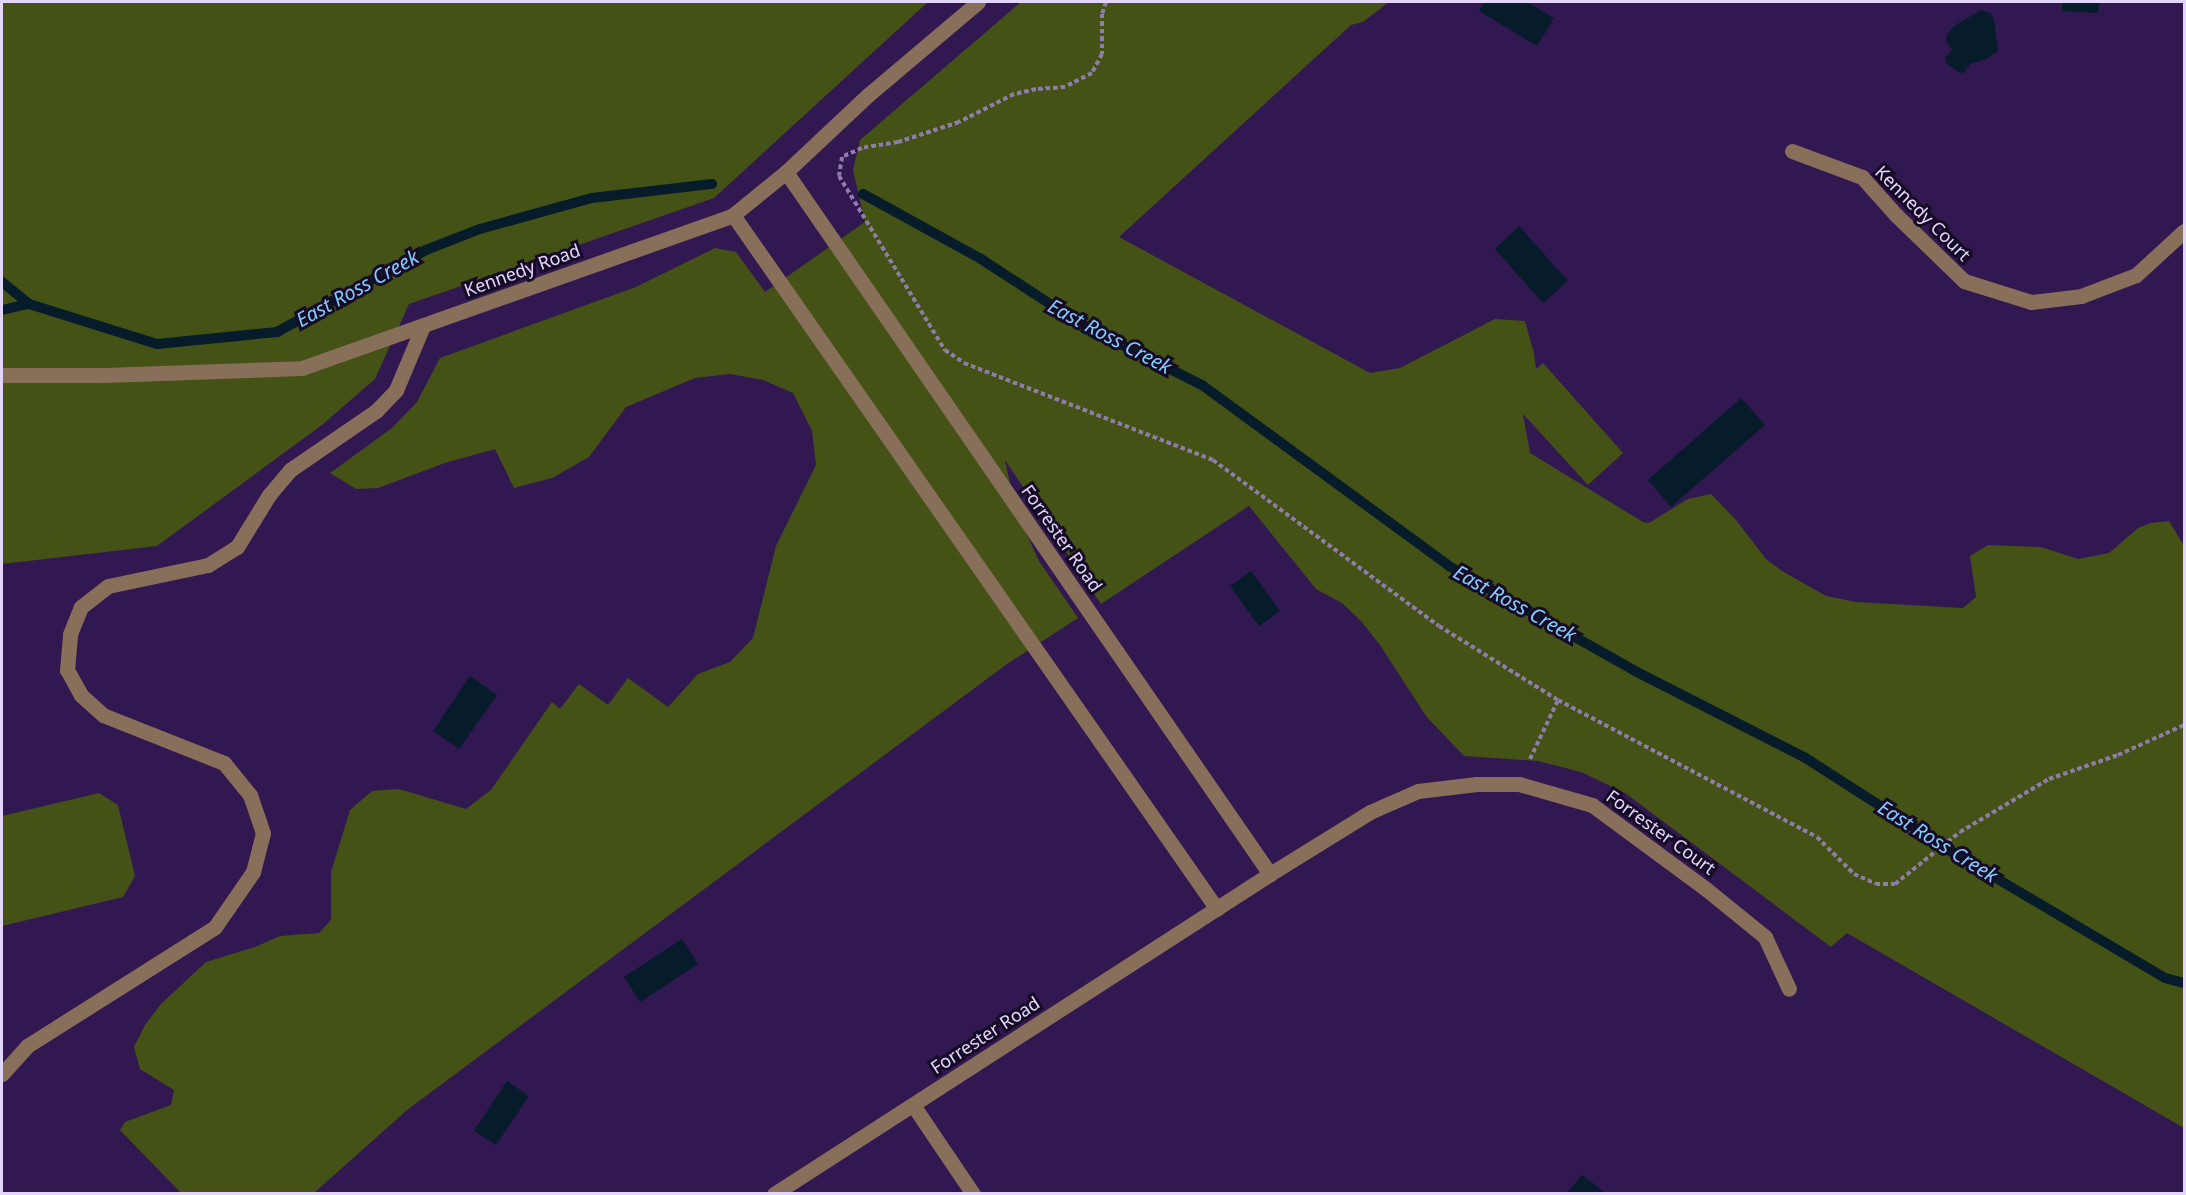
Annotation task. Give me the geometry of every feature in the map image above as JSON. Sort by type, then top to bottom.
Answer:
[{"type":"street","name":"Kennedy Road","points":[[2,375],[105,375],[302,368],[733,215],[786,172],[868,95],[978,2]]},
{"type":"street","name":"Kennedy Court","points":[[1792,151],[1862,177],[1896,215],[1964,281],[2031,303],[2081,296],[2136,275],[2184,231]]},
{"type":"street","name":"Forrester Road","points":[[774,1194],[1270,874],[786,172]]},
{"type":"street","points":[[733,215],[1217,909]]},
{"type":"street","points":[[2,1074],[27,1046],[215,927],[253,872],[263,833],[250,795],[224,763],[103,715],[81,695],[67,670],[70,634],[81,607],[108,586],[208,565],[237,547],[269,495],[290,470],[376,411],[396,390],[423,326]]},
{"type":"street","name":"Forrester Court","points":[[1270,874],[1370,813],[1418,791],[1477,784],[1519,784],[1592,805],[1706,889],[1765,937],[1789,989]]},
{"type":"street","points":[[914,1105],[973,1194]]},
{"type":"path","points":[[1106,2],[1102,14],[1102,54],[1092,73],[1065,87],[1036,88],[1014,94],[959,122],[898,142],[862,148],[842,157],[839,176],[945,350],[964,363],[1213,460],[1439,626],[1558,700],[1817,837],[1854,874],[1876,884],[1895,884],[1919,862],[1960,832],[2049,779],[2118,756],[2184,724]]},
{"type":"path","points":[[1519,784],[1558,700]]},
{"type":"green space","points":[[2,2],[928,2],[714,198],[409,304],[375,379],[322,425],[157,546],[2,564]]},
{"type":"green space","points":[[1021,2],[1389,2],[1363,22],[1351,25],[1119,237],[1370,373],[1400,368],[1495,319],[1525,321],[1536,369],[1543,363],[1623,453],[1588,485],[1523,414],[1530,453],[1643,522],[1649,523],[1688,499],[1711,494],[1736,520],[1766,559],[1782,571],[1826,596],[1856,602],[1963,608],[1976,597],[1970,556],[1988,545],[2041,547],[2078,559],[2109,553],[2138,528],[2151,523],[2169,521],[2184,546],[2184,1128],[1847,933],[1831,947],[1625,793],[1581,772],[1538,761],[1464,756],[1426,716],[1380,645],[1361,621],[1342,603],[1316,589],[1249,506],[1101,604],[1005,460],[1016,511],[1039,561],[1078,618],[1007,664],[407,1110],[314,1193],[181,1193],[120,1130],[125,1122],[171,1105],[174,1090],[140,1069],[134,1047],[145,1025],[161,1004],[206,962],[255,947],[280,936],[319,933],[331,920],[331,872],[350,810],[372,791],[399,789],[466,809],[491,790],[552,702],[560,709],[579,684],[608,705],[628,678],[668,707],[698,674],[730,662],[753,638],[776,546],[816,465],[812,431],[793,393],[763,380],[730,374],[695,378],[626,407],[589,457],[552,478],[514,488],[495,449],[445,463],[378,488],[356,489],[330,473],[392,428],[417,402],[440,358],[636,287],[715,248],[736,252],[765,292],[865,222],[853,170],[860,140]]},
{"type":"green space","points":[[99,793],[118,805],[135,876],[123,897],[2,926],[2,816]]},
{"type":"water","points":[[1484,2],[1527,2],[1554,18],[1537,46],[1479,11]]},
{"type":"water","points":[[2062,2],[2099,2],[2098,13],[2062,11]]},
{"type":"water","points":[[1981,10],[1990,13],[1994,19],[1998,51],[1987,59],[1970,64],[1964,73],[1958,72],[1947,64],[1945,58],[1952,50],[1946,40],[1947,34],[1954,26]]},
{"type":"water","points":[[1519,226],[1568,281],[1543,303],[1495,249]]},
{"type":"water","points":[[1741,398],[1765,425],[1671,507],[1648,480]]},
{"type":"water","points":[[1251,571],[1280,611],[1259,626],[1230,586]]},
{"type":"water","points":[[470,676],[497,695],[459,749],[433,731]]},
{"type":"water","points":[[682,939],[698,964],[640,1002],[624,977]]},
{"type":"water","points":[[507,1081],[529,1096],[496,1145],[474,1131]]},
{"type":"water","points":[[1582,1175],[1606,1193],[1567,1193]]},
{"type":"waterway","name":"East Ross Creek","points":[[2,310],[29,304],[157,344],[277,332],[426,250],[480,229],[592,198],[712,184]]},
{"type":"waterway","name":"East Ross Creek","points":[[863,194],[981,259],[1079,323],[1202,385],[1449,566],[1635,671],[1804,757],[1952,852],[2165,978],[2184,983]]},
{"type":"waterway","points":[[2,282],[29,304]]}]
